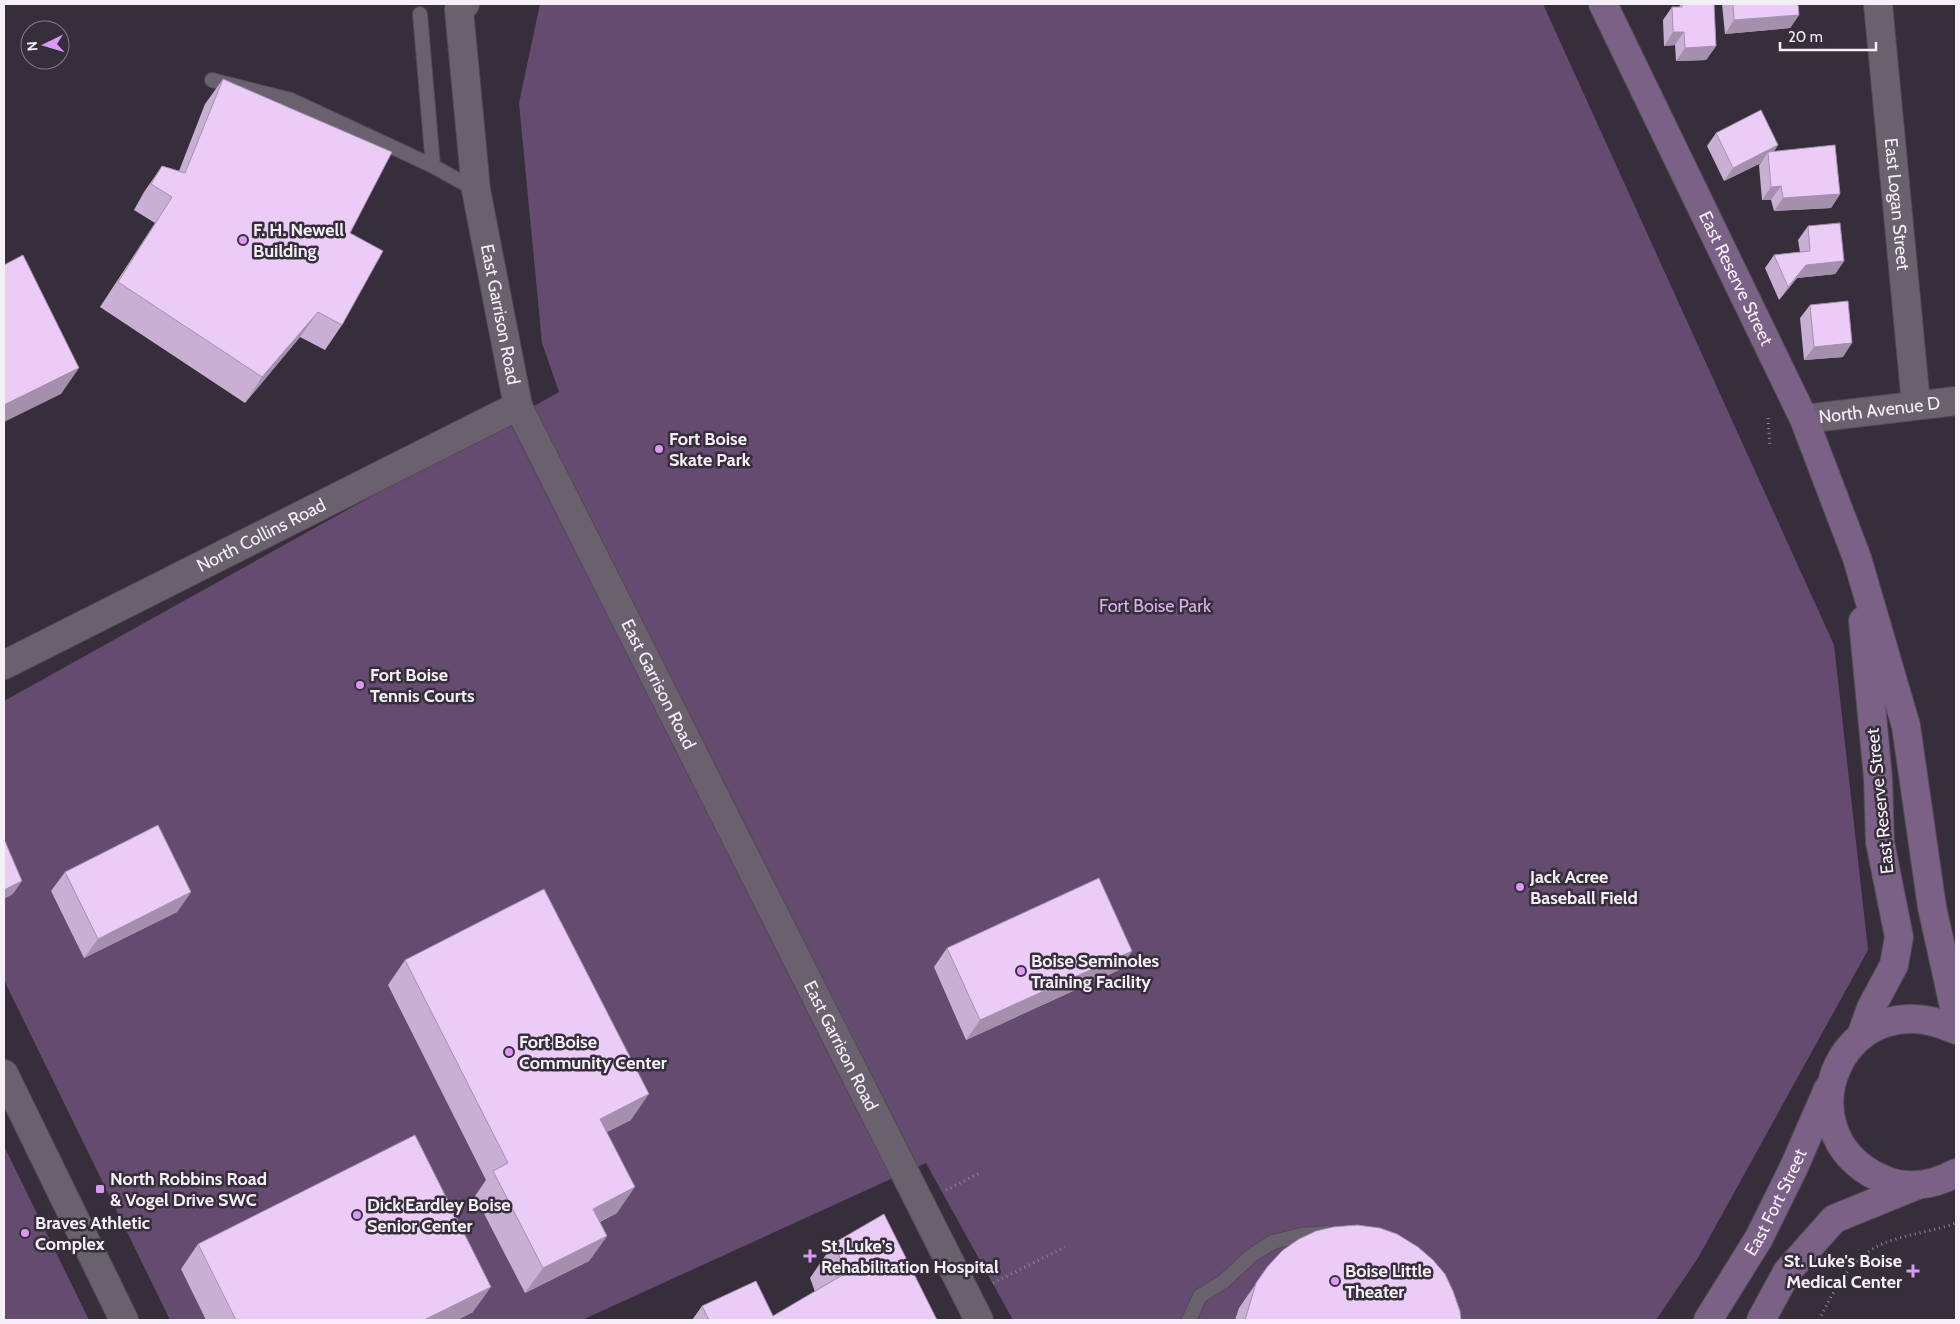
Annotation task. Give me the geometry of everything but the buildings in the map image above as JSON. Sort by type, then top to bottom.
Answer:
[{"type":"street","name":"East Reserve Street","points":[[1603,4],[1804,419],[1857,558],[1906,726],[1932,907],[1945,974],[1956,1016]]},
{"type":"street","name":"East Logan Street","points":[[1878,4],[1916,404]]},
{"type":"street","name":"East Garrison Road","points":[[462,7],[476,190],[518,406],[979,1320]]},
{"type":"street","name":"North Avenue D","points":[[1804,419],[1916,404],[1956,401]]},
{"type":"street","name":"North Collins Road","points":[[4,665],[518,406]]},
{"type":"street","name":"East Reserve Street","points":[[1857,558],[1878,778],[1880,842],[1899,937],[1894,965],[1871,1008],[1861,1036]]},
{"type":"street","points":[[1861,1036],[1884,1023],[1910,1018],[1936,1021],[1956,1030]]},
{"type":"street","name":"East Fort Street","points":[[1708,1320],[1759,1238],[1794,1167],[1843,1054],[1861,1036]]},
{"type":"street","points":[[4,1074],[124,1320]]},
{"type":"street","points":[[1832,1078],[1829,1104],[1832,1122],[1834,1130],[1847,1153],[1866,1171],[1890,1183],[1916,1186]]},
{"type":"street","points":[[1760,1320],[1787,1272],[1834,1219],[1916,1186],[1941,1181],[1956,1173]]},
{"type":"lane","points":[[420,14],[434,166]]},
{"type":"lane","points":[[212,80],[292,100],[434,166],[476,190]]},
{"type":"lane","points":[[1189,1320],[1200,1296],[1223,1282],[1252,1255],[1273,1242],[1301,1234],[1345,1234]]},
{"type":"path","points":[[944,1192],[980,1173]]},
{"type":"path","points":[[1819,1320],[1834,1289],[1854,1262],[1867,1252],[1894,1239],[1956,1223]]},
{"type":"path","points":[[990,1284],[1065,1247]]},
{"type":"green space","name":"Fort Boise Park","points":[[540,4],[1543,4],[1834,645],[1868,950],[1698,1258],[1656,1320],[1013,1320],[926,1163],[582,1320],[170,1320],[4,980],[4,701],[559,392],[542,343],[519,103]]},
{"type":"green space","name":"Braves Athletic Complex","points":[[4,1146],[89,1320],[4,1320]]},
{"type":"place","name":"F. H. Newell Building","points":[[243,240]]},
{"type":"place","name":"Fort Boise Skate Park","points":[[659,449]]},
{"type":"place","name":"Fort Boise Tennis Courts","points":[[360,685]]},
{"type":"place","name":"Jack Acree Baseball Field","points":[[1520,887]]},
{"type":"place","name":"Boise Seminoles Training Facility","points":[[1021,971]]},
{"type":"place","name":"Fort Boise Community Center","points":[[509,1052]]},
{"type":"place","name":"North Robbins Road & Vogel Drive SWC","points":[[100,1189]]},
{"type":"place","name":"Dick Eardley Boise Senior Center","points":[[357,1215]]},
{"type":"place","name":"Braves Athletic Complex","points":[[25,1233]]},
{"type":"place","name":"St. Luke’s Rehabilitation Hospital","points":[[810,1256]]},
{"type":"place","name":"St. Luke's Boise Medical Center","points":[[1913,1271]]},
{"type":"place","name":"Boise Little Theater","points":[[1335,1281]]}]
